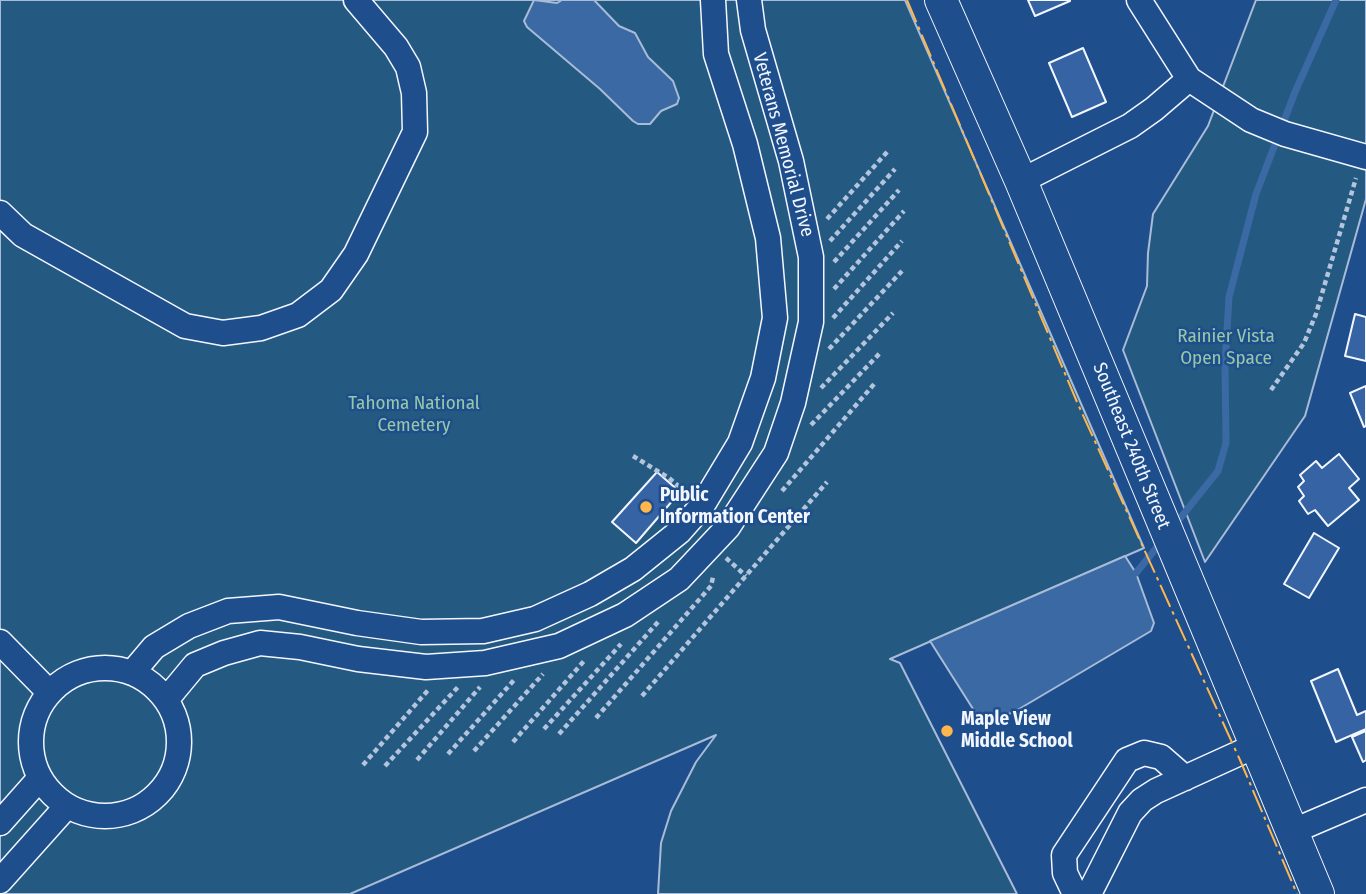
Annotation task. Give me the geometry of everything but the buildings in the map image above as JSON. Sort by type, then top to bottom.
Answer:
[{"type":"main road","name":"Southeast 240th Street","points":[[941,0],[1021,181],[1318,894]]},
{"type":"street","points":[[0,214],[23,234],[185,326],[223,333],[261,328],[298,315],[331,290],[356,254],[415,132],[414,93],[408,67],[396,47],[356,0]]},
{"type":"street","name":"Veterans Memorial Drive","points":[[132,673],[154,647],[189,626],[228,611],[279,607],[357,623],[421,632],[483,631],[535,618],[590,594],[633,569],[679,531],[702,506],[740,443],[763,378],[775,318],[768,238],[745,144],[716,54],[713,0]]},
{"type":"street","name":"Veterans Memorial Drive","points":[[166,700],[195,665],[260,643],[426,667],[480,663],[505,658],[544,659],[559,646],[625,615],[679,579],[728,527],[795,428],[793,402],[821,318],[811,289],[809,251],[791,161],[752,30],[749,0]]},
{"type":"street","points":[[1139,0],[1189,79],[1251,120],[1285,134],[1364,156]]},
{"type":"street","points":[[1021,181],[1129,126],[1154,110],[1189,79]]},
{"type":"street","points":[[745,144],[781,131]]},
{"type":"street","points":[[0,642],[49,692]]},
{"type":"street","points":[[103,667],[132,673],[151,684],[166,700],[175,718],[179,737],[177,758],[171,776],[159,792],[144,805],[125,813],[106,816],[67,806],[52,794],[40,778],[31,740],[36,714],[49,692],[61,682],[88,669],[103,667]]},
{"type":"street","points":[[1088,894],[1130,813],[1142,800],[1255,746]]},
{"type":"street","points":[[1076,894],[1065,873],[1064,855],[1127,760],[1144,753],[1161,757],[1185,778]]},
{"type":"street","points":[[0,823],[40,778]]},
{"type":"street","points":[[1291,832],[1366,800]]},
{"type":"street","points":[[0,881],[67,806]]},
{"type":"path","points":[[809,251],[888,151]]},
{"type":"path","points":[[1271,390],[1304,343],[1316,314],[1364,156]]},
{"type":"path","points":[[809,251],[895,169]]},
{"type":"path","points":[[811,289],[899,190]]},
{"type":"path","points":[[821,318],[904,211]]},
{"type":"path","points":[[821,318],[902,241]]},
{"type":"path","points":[[826,352],[902,271]]},
{"type":"path","points":[[795,428],[893,313]]},
{"type":"path","points":[[795,428],[881,352]]},
{"type":"path","points":[[778,495],[876,383]]},
{"type":"path","points":[[633,456],[669,478],[687,494]]},
{"type":"path","points":[[642,696],[827,482]]},
{"type":"path","points":[[724,557],[746,576]]},
{"type":"path","points":[[596,718],[711,586],[715,569]]},
{"type":"path","points":[[559,734],[665,615]]},
{"type":"path","points":[[544,729],[625,639]]},
{"type":"path","points":[[513,742],[590,654]]},
{"type":"path","points":[[417,760],[505,658]]},
{"type":"path","points":[[474,751],[544,659]]},
{"type":"path","points":[[448,754],[544,659]]},
{"type":"path","points":[[385,766],[480,663]]},
{"type":"path","points":[[363,765],[450,665]]},
{"type":"green space","name":"Tahoma National Cemetery","points":[[0,0],[905,0],[1144,548],[890,659],[900,663],[1017,894],[658,894],[661,843],[671,811],[696,762],[716,735],[350,894],[0,894]]},
{"type":"green space","name":"Rainier Vista Open Space","points":[[1256,0],[1366,0],[1366,199],[1305,416],[1205,562],[1123,350],[1147,286],[1153,214],[1208,126]]},
{"type":"shaded area","points":[[534,0],[557,3],[562,0],[594,0],[619,26],[635,33],[648,57],[673,81],[679,98],[677,104],[661,111],[650,124],[633,121],[527,27],[524,21]]},
{"type":"shaded area","points":[[1125,556],[1136,573],[1154,623],[1151,631],[1014,712],[990,721],[980,720],[930,641]]},
{"type":"waterway","points":[[1174,526],[1218,471],[1226,443],[1225,364],[1229,297],[1256,194],[1295,92],[1336,0]]},
{"type":"waterway","points":[[1136,573],[1162,541]]},
{"type":"power","points":[[907,0],[1077,402],[1240,760],[1297,894]]},
{"type":"place","name":"Public Information Center","points":[[646,507]]},
{"type":"place","name":"Maple View Middle School","points":[[947,731]]}]
